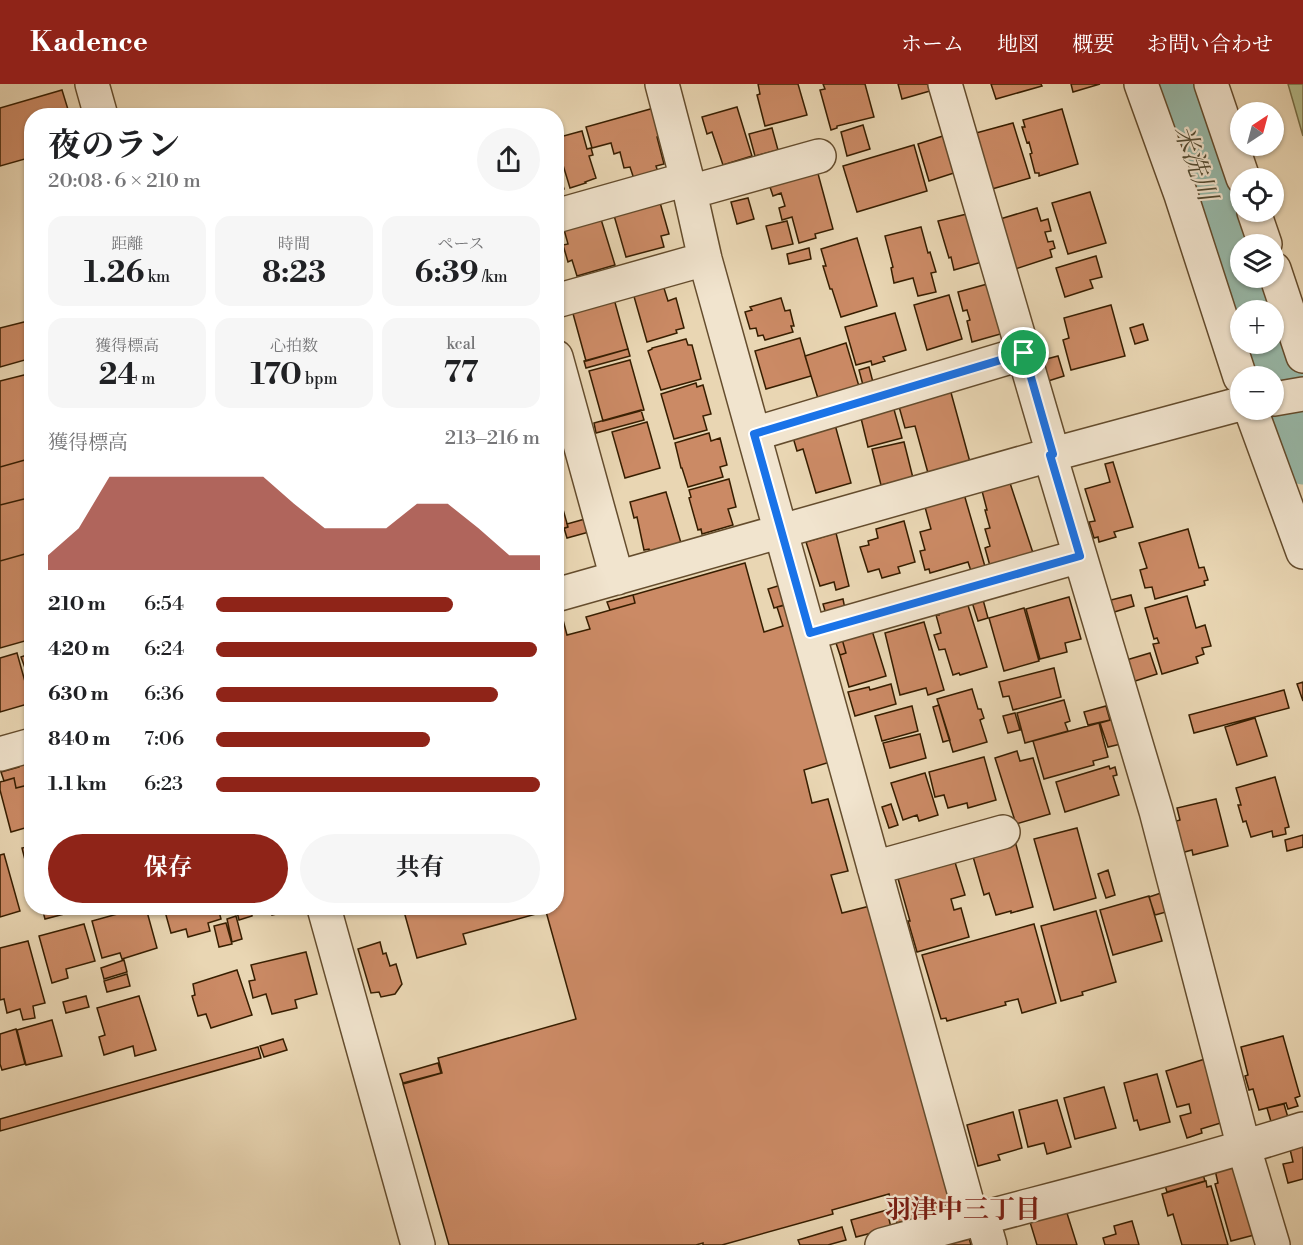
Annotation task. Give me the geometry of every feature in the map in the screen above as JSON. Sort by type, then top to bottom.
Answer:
[{"type":"street","points":[[92,84],[99,108]]},
{"type":"street","points":[[662,84],[689,185],[705,259],[874,868],[981,1227]]},
{"type":"street","points":[[945,84],[1024,353],[1080,556],[1156,811],[1244,1148],[1273,1245]]},
{"type":"street","points":[[1141,84],[1181,195],[1236,366]]},
{"type":"street","points":[[1211,84],[1240,168]]},
{"type":"street","points":[[564,214],[819,156]]},
{"type":"street","points":[[564,299],[705,259]]},
{"type":"street","points":[[1280,288],[1303,356]]},
{"type":"street","points":[[754,434],[1024,353]]},
{"type":"street","points":[[564,386],[617,578]]},
{"type":"street","points":[[1284,397],[1303,394]]},
{"type":"street","points":[[564,593],[1230,407]]},
{"type":"street","points":[[1255,420],[1303,552]]},
{"type":"street","points":[[810,633],[1080,556]]},
{"type":"street","points":[[0,754],[24,747]]},
{"type":"street","points":[[874,868],[1003,832]]},
{"type":"street","points":[[326,915],[418,1245]]},
{"type":"street","points":[[882,1245],[981,1227],[1303,1129]]},
{"type":"green space","points":[[1288,84],[1303,84],[1303,136]]},
{"type":"building","points":[[758,84],[798,84],[807,115],[765,126],[757,95],[760,94]]},
{"type":"building","points":[[823,84],[865,84],[874,117],[837,126],[831,130],[820,90],[825,89]]},
{"type":"building","points":[[898,84],[928,84],[930,91],[902,99]]},
{"type":"building","points":[[991,84],[1041,84],[1042,86],[996,99]]},
{"type":"building","points":[[1071,84],[1100,84],[1073,92]]},
{"type":"building","points":[[62,90],[68,108],[24,108],[24,159],[0,166],[0,108]]},
{"type":"building","points":[[737,107],[752,156],[723,165],[712,132],[707,134],[702,117]]},
{"type":"building","points":[[654,108],[661,136],[657,137],[664,164],[656,166],[658,172],[634,179],[630,167],[624,168],[620,152],[614,154],[611,143],[592,148],[586,127]]},
{"type":"building","points":[[1062,109],[1078,164],[1039,176],[1039,173],[1035,173],[1029,142],[1027,143],[1022,127],[1025,127],[1023,120]]},
{"type":"building","points":[[1013,123],[1030,178],[992,189],[976,133]]},
{"type":"building","points":[[863,125],[870,149],[847,156],[841,132]]},
{"type":"building","points":[[772,128],[778,150],[755,156],[749,134]]},
{"type":"building","points":[[582,131],[587,149],[591,148],[593,155],[589,156],[596,178],[570,188],[564,168],[564,136]]},
{"type":"building","points":[[946,135],[957,172],[929,181],[918,144]]},
{"type":"building","points":[[914,145],[927,191],[857,212],[843,166]]},
{"type":"building","points":[[817,170],[833,229],[815,234],[816,238],[799,243],[792,217],[782,220],[779,208],[785,206],[781,193],[773,196],[769,184]]},
{"type":"building","points":[[1090,192],[1106,243],[1068,254],[1052,203]]},
{"type":"building","points":[[748,198],[754,219],[737,224],[731,202]]},
{"type":"building","points":[[659,199],[669,234],[661,236],[664,247],[626,257],[613,212]]},
{"type":"building","points":[[1037,208],[1041,221],[1048,219],[1051,231],[1045,232],[1048,242],[1053,241],[1055,248],[1050,250],[1052,257],[1015,269],[1000,219]]},
{"type":"building","points":[[971,213],[982,262],[954,270],[938,221]]},
{"type":"building","points":[[600,216],[615,265],[577,276],[572,260],[568,262],[564,248],[564,245],[568,244],[564,226]]},
{"type":"building","points":[[787,221],[793,244],[772,249],[766,226]]},
{"type":"building","points":[[921,227],[936,272],[931,273],[936,292],[918,296],[913,278],[894,283],[891,268],[893,267],[885,236]]},
{"type":"building","points":[[857,238],[877,306],[841,317],[823,266],[826,266],[821,249]]},
{"type":"building","points":[[809,248],[811,259],[789,264],[787,254]]},
{"type":"building","points":[[1096,256],[1102,277],[1090,280],[1093,288],[1065,297],[1056,268]]},
{"type":"building","points":[[991,283],[1004,333],[972,342],[967,321],[970,320],[967,310],[963,311],[958,292]]},
{"type":"building","points":[[663,285],[668,301],[676,298],[684,328],[676,330],[677,333],[647,342],[633,293]]},
{"type":"building","points":[[949,295],[962,339],[927,350],[914,305]]},
{"type":"building","points":[[781,298],[785,311],[790,310],[794,326],[791,326],[793,332],[765,340],[763,335],[758,336],[756,328],[750,329],[745,312],[752,310],[750,307]]},
{"type":"building","points":[[614,299],[628,349],[586,361],[572,310]]},
{"type":"building","points":[[1111,305],[1125,356],[1071,370],[1063,340],[1069,338],[1064,318]]},
{"type":"building","points":[[895,313],[906,350],[883,357],[885,361],[872,365],[871,361],[856,365],[845,327]]},
{"type":"building","points":[[24,322],[24,360],[0,367],[0,328]]},
{"type":"building","points":[[1143,324],[1148,340],[1135,344],[1130,328]]},
{"type":"building","points":[[800,338],[811,376],[766,389],[755,351]]},
{"type":"building","points":[[686,339],[688,345],[692,345],[701,379],[661,390],[648,351]]},
{"type":"building","points":[[846,343],[861,393],[820,405],[805,356]]},
{"type":"building","points":[[628,349],[630,356],[586,368],[584,361]]},
{"type":"building","points":[[1058,356],[1064,376],[1045,382],[1039,361]]},
{"type":"building","points":[[630,360],[644,410],[603,421],[589,371]]},
{"type":"building","points":[[869,367],[874,386],[864,389],[859,370]]},
{"type":"building","points":[[24,375],[24,460],[0,467],[0,381]]},
{"type":"building","points":[[696,383],[697,387],[703,385],[711,414],[703,416],[707,430],[674,439],[661,394]]},
{"type":"building","points":[[950,389],[970,462],[928,473],[915,426],[905,428],[898,403]]},
{"type":"building","points":[[893,406],[902,438],[868,447],[860,414]]},
{"type":"building","points":[[641,410],[644,420],[596,433],[594,423]]},
{"type":"building","points":[[834,421],[851,483],[816,493],[803,449],[797,451],[792,434]]},
{"type":"building","points":[[647,422],[660,468],[625,478],[612,432]]},
{"type":"building","points":[[709,433],[711,441],[720,438],[727,465],[720,467],[723,477],[688,487],[675,443]]},
{"type":"building","points":[[904,442],[913,478],[881,485],[872,449]]},
{"type":"building","points":[[24,460],[24,499],[0,505],[0,467]]},
{"type":"building","points":[[1113,462],[1133,527],[1114,532],[1116,537],[1099,542],[1098,537],[1094,538],[1089,522],[1095,521],[1085,489],[1110,482],[1105,464]]},
{"type":"building","points":[[729,479],[736,507],[728,509],[733,525],[702,534],[701,529],[698,530],[689,490]]},
{"type":"building","points":[[1010,483],[1034,556],[990,566],[985,548],[990,546],[985,529],[990,528],[982,491]]},
{"type":"building","points":[[666,492],[681,543],[650,552],[649,549],[644,550],[637,517],[634,518],[630,502]]},
{"type":"building","points":[[964,494],[986,570],[972,574],[968,562],[930,573],[929,569],[925,570],[920,551],[925,550],[920,532],[931,529],[925,507]]},
{"type":"building","points":[[24,499],[24,554],[0,561],[0,505]]},
{"type":"building","points":[[564,513],[568,527],[564,528]]},
{"type":"building","points":[[585,519],[589,532],[567,538],[564,528],[568,527],[567,524]]},
{"type":"building","points":[[904,521],[915,562],[898,567],[900,573],[882,578],[879,569],[868,572],[860,547],[869,545],[868,541],[878,538],[876,529]]},
{"type":"building","points":[[1188,529],[1199,568],[1204,567],[1208,580],[1204,581],[1205,585],[1155,599],[1152,587],[1145,588],[1140,570],[1147,568],[1139,543]]},
{"type":"building","points":[[836,533],[849,586],[836,590],[834,582],[820,586],[806,542]]},
{"type":"building","points":[[24,554],[24,641],[0,648],[0,561]]},
{"type":"building","points":[[745,563],[764,632],[783,626],[777,607],[786,605],[830,762],[804,770],[812,803],[828,799],[848,871],[831,875],[842,913],[870,906],[951,1203],[942,1206],[943,1210],[897,1223],[889,1194],[832,1210],[833,1214],[722,1245],[703,1245],[703,1243],[696,1245],[449,1245],[403,1084],[442,1073],[438,1058],[576,1019],[547,915],[564,915],[564,624],[567,635],[590,629],[586,617],[635,603],[633,595]]},
{"type":"building","points":[[781,585],[787,604],[774,608],[768,589]]},
{"type":"building","points":[[633,595],[635,603],[610,610],[607,602]]},
{"type":"building","points":[[1131,595],[1134,606],[1111,613],[1107,601]]},
{"type":"building","points":[[982,596],[988,618],[978,621],[971,599]]},
{"type":"building","points":[[1187,596],[1196,628],[1205,625],[1211,646],[1202,648],[1204,654],[1196,657],[1198,663],[1162,674],[1153,644],[1159,643],[1157,638],[1154,639],[1145,608]]},
{"type":"building","points":[[1069,597],[1081,639],[1065,643],[1067,652],[1040,659],[1026,609]]},
{"type":"building","points":[[843,599],[845,609],[826,614],[823,604]]},
{"type":"building","points":[[966,599],[987,667],[953,675],[945,649],[939,650],[934,635],[941,633],[936,615],[939,615],[938,611]]},
{"type":"building","points":[[1024,608],[1039,661],[1004,671],[989,618]]},
{"type":"building","points":[[924,622],[944,690],[928,695],[926,688],[900,695],[885,633]]},
{"type":"building","points":[[870,624],[886,676],[849,687],[840,655],[846,653],[840,632]]},
{"type":"building","points":[[840,632],[846,653],[840,655],[833,634]]},
{"type":"building","points":[[17,653],[24,678],[24,705],[0,712],[0,658]]},
{"type":"building","points":[[1150,653],[1157,674],[1129,683],[1123,661]]},
{"type":"building","points":[[1054,668],[1061,697],[1013,710],[1009,696],[1003,697],[999,682]]},
{"type":"building","points":[[1303,682],[1303,701],[1297,684]]},
{"type":"building","points":[[891,684],[896,704],[855,716],[848,692],[869,687],[870,690]]},
{"type":"building","points":[[972,689],[978,709],[981,709],[984,718],[980,720],[987,742],[953,752],[937,699]]},
{"type":"building","points":[[1284,690],[1289,708],[1194,733],[1189,715]]},
{"type":"building","points":[[1064,700],[1070,721],[1065,723],[1068,731],[1025,743],[1017,713]]},
{"type":"building","points":[[939,705],[950,740],[943,742],[933,707]]},
{"type":"building","points":[[912,706],[918,731],[882,741],[875,716]]},
{"type":"building","points":[[1106,706],[1110,720],[1088,725],[1084,712]]},
{"type":"building","points":[[1015,713],[1020,730],[1008,733],[1003,716]]},
{"type":"building","points":[[1255,718],[1267,756],[1237,765],[1225,727]]},
{"type":"building","points":[[1114,719],[1121,744],[1108,747],[1100,723]]},
{"type":"building","points":[[1099,723],[1108,757],[1093,761],[1094,765],[1044,779],[1033,741]]},
{"type":"building","points":[[920,734],[926,758],[890,768],[883,743]]},
{"type":"building","points":[[1017,751],[1020,761],[1033,758],[1050,814],[1016,824],[995,758]]},
{"type":"building","points":[[984,757],[996,800],[968,808],[967,803],[948,808],[944,795],[935,797],[929,772]]},
{"type":"building","points":[[24,760],[24,786],[16,788],[14,778],[4,781],[1,772],[19,767],[18,762]]},
{"type":"building","points":[[1109,766],[1110,769],[1115,767],[1117,775],[1113,776],[1119,795],[1065,812],[1056,782]]},
{"type":"building","points":[[925,773],[938,815],[919,821],[917,815],[903,820],[891,783]]},
{"type":"building","points":[[1275,777],[1289,827],[1285,828],[1286,834],[1273,837],[1272,831],[1251,837],[1246,821],[1243,822],[1236,788]]},
{"type":"building","points":[[14,778],[16,788],[24,786],[24,828],[11,832],[0,782]]},
{"type":"building","points":[[1216,799],[1228,846],[1193,855],[1192,850],[1181,853],[1173,822],[1180,820],[1177,808]]},
{"type":"building","points":[[891,804],[898,825],[889,828],[882,807]]},
{"type":"building","points":[[1077,828],[1096,898],[1054,910],[1034,839]]},
{"type":"building","points":[[1303,835],[1303,847],[1287,851],[1285,840]]},
{"type":"building","points":[[1015,841],[1033,907],[996,915],[989,893],[984,895],[972,853]]},
{"type":"building","points":[[4,854],[20,911],[0,917],[0,855]]},
{"type":"building","points":[[954,859],[965,895],[951,899],[954,910],[961,908],[969,937],[917,952],[897,875]]},
{"type":"building","points":[[1108,870],[1115,895],[1106,898],[1098,874]]},
{"type":"building","points":[[1161,893],[1166,912],[1155,915],[1149,897]]},
{"type":"building","points":[[1149,896],[1162,941],[1113,955],[1100,910]]},
{"type":"building","points":[[1096,911],[1116,982],[1061,1001],[1041,926]]},
{"type":"building","points":[[44,915],[60,915],[45,919]]},
{"type":"building","points":[[114,915],[148,915],[157,948],[122,959],[120,953],[102,958],[92,921]]},
{"type":"building","points":[[166,915],[220,915],[221,919],[208,923],[210,931],[188,937],[186,929],[171,933]]},
{"type":"building","points":[[238,915],[252,915],[252,916],[239,920]]},
{"type":"building","points":[[405,915],[532,915],[463,934],[466,944],[417,958]]},
{"type":"building","points":[[236,916],[242,939],[232,942],[227,919]]},
{"type":"building","points":[[226,923],[232,944],[219,947],[214,926]]},
{"type":"building","points":[[84,924],[95,961],[66,969],[68,978],[52,983],[39,936]]},
{"type":"building","points":[[1034,924],[1056,1003],[1022,1013],[1018,999],[1005,1002],[1006,1005],[947,1021],[946,1018],[941,1019],[922,955]]},
{"type":"building","points":[[28,941],[45,1003],[33,1006],[35,1018],[23,1020],[20,1009],[7,1013],[4,999],[0,1000],[0,948]]},
{"type":"building","points":[[380,942],[383,954],[386,953],[390,966],[396,964],[402,984],[395,994],[381,997],[379,992],[371,993],[358,949]]},
{"type":"building","points":[[306,952],[317,994],[295,1000],[297,1008],[272,1014],[266,994],[253,998],[249,981],[255,980],[251,965]]},
{"type":"building","points":[[124,960],[127,972],[104,979],[101,968]]},
{"type":"building","points":[[237,970],[252,1015],[211,1028],[206,1014],[198,1016],[192,996],[195,995],[193,984]]},
{"type":"building","points":[[127,974],[130,986],[107,992],[104,981]]},
{"type":"building","points":[[86,996],[89,1007],[66,1013],[63,1002]]},
{"type":"building","points":[[139,996],[156,1050],[135,1056],[133,1046],[104,1055],[99,1037],[105,1035],[97,1008]]},
{"type":"building","points":[[52,1020],[62,1056],[26,1065],[17,1030]]},
{"type":"building","points":[[16,1029],[25,1064],[2,1070],[0,1034]]},
{"type":"building","points":[[1283,1036],[1300,1096],[1295,1098],[1298,1106],[1288,1109],[1286,1103],[1259,1110],[1253,1089],[1249,1090],[1245,1076],[1248,1075],[1241,1047]]},
{"type":"building","points":[[283,1039],[287,1050],[264,1057],[260,1046]]},
{"type":"building","points":[[258,1047],[261,1058],[0,1131],[0,1119]]},
{"type":"building","points":[[1205,1059],[1224,1122],[1201,1129],[1202,1133],[1187,1138],[1180,1116],[1191,1113],[1189,1104],[1177,1107],[1166,1071]]},
{"type":"building","points":[[438,1063],[441,1073],[403,1083],[400,1074]]},
{"type":"building","points":[[1157,1074],[1170,1122],[1140,1130],[1137,1120],[1134,1121],[1124,1083]]},
{"type":"building","points":[[1104,1087],[1116,1128],[1075,1139],[1064,1098]]},
{"type":"building","points":[[1057,1100],[1071,1147],[1047,1154],[1044,1143],[1028,1147],[1019,1110]]},
{"type":"building","points":[[1284,1104],[1289,1121],[1272,1125],[1267,1108]]},
{"type":"building","points":[[1013,1112],[1022,1148],[998,1155],[1000,1160],[978,1166],[967,1125]]},
{"type":"building","points":[[1303,1142],[1303,1179],[1288,1183],[1283,1164],[1293,1162],[1289,1145]]},
{"type":"building","points":[[1241,1163],[1262,1233],[1231,1241],[1215,1184],[1218,1183],[1215,1170]]},
{"type":"building","points":[[1202,1171],[1205,1181],[1167,1192],[1164,1182]]},
{"type":"building","points":[[1206,1181],[1207,1187],[1211,1186],[1228,1245],[1182,1245],[1173,1214],[1168,1216],[1162,1194]]},
{"type":"building","points":[[887,1210],[891,1228],[856,1237],[851,1220]]},
{"type":"building","points":[[1066,1210],[1077,1245],[1037,1245],[1030,1222]]},
{"type":"building","points":[[1132,1221],[1139,1245],[1105,1245],[1103,1238],[1116,1234],[1114,1226]]},
{"type":"building","points":[[842,1227],[846,1240],[828,1245],[800,1245],[798,1240]]},
{"type":"building","points":[[969,1238],[971,1245],[944,1245]]},
{"type":"waterway","name":"米洗川","points":[[1166,84],[1246,300]]},
{"type":"waterway","name":"米洗川","points":[[1266,354],[1303,456]]},
{"type":"district","name":"羽津中三丁目","points":[[963,1210]]},
{"type":"route","points":[[1024,353],[1053,454],[1050,455],[1080,556],[810,633],[754,434],[1024,353]]}]
